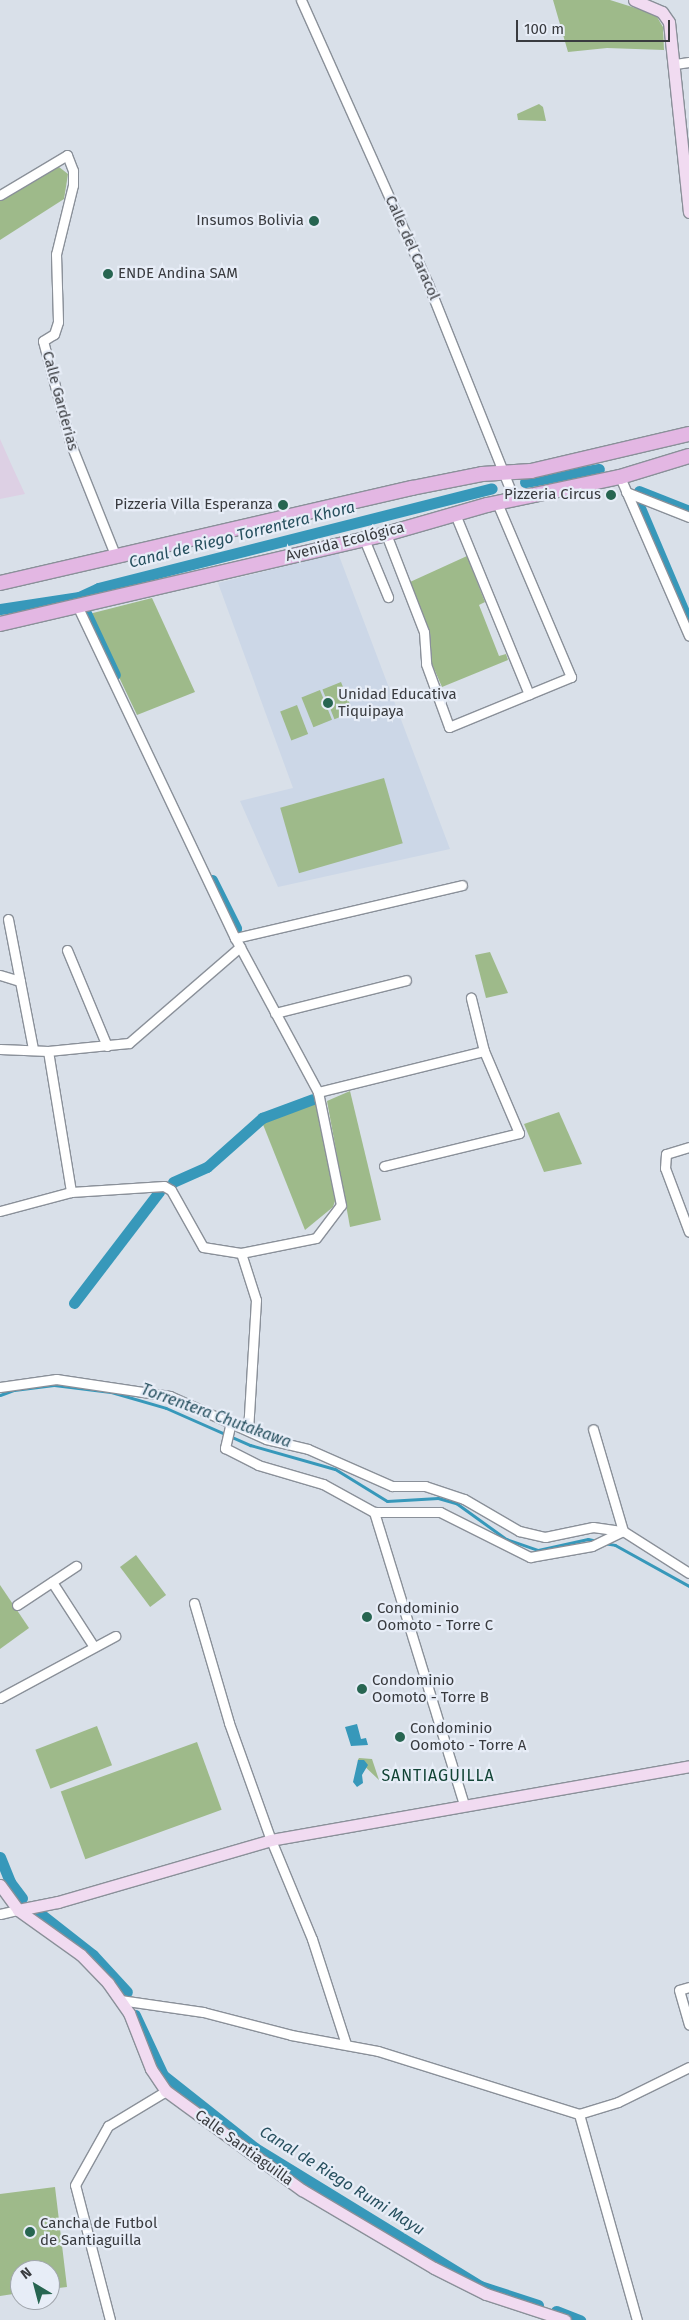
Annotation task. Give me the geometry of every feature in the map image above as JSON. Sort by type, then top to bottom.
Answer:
[{"type":"main road","points":[[0,583],[412,488],[501,472],[531,471],[586,460],[689,434]]},
{"type":"main road","name":"Avenida Ecológica","points":[[0,624],[386,534],[497,503],[620,477],[689,456]]},
{"type":"street","name":"Calle del Caracol","points":[[301,0],[428,284],[501,472],[514,499]]},
{"type":"street","points":[[634,0],[666,16],[675,64],[686,150],[689,212]]},
{"type":"street","points":[[675,64],[689,62]]},
{"type":"street","name":"Calle Garderias","points":[[0,195],[67,155],[73,172],[73,185],[56,254],[58,322],[54,334],[43,341],[70,442],[116,557]]},
{"type":"street","points":[[620,477],[689,636]]},
{"type":"street","points":[[626,492],[689,517]]},
{"type":"street","points":[[386,534],[424,632],[426,664],[450,727],[571,677],[497,503]]},
{"type":"street","points":[[455,514],[529,694]]},
{"type":"street","points":[[364,539],[388,597]]},
{"type":"street","points":[[0,1211],[71,1192],[164,1186],[171,1190],[203,1247],[241,1253],[316,1238],[341,1205],[318,1092],[235,938],[78,607]]},
{"type":"street","points":[[235,938],[462,885]]},
{"type":"street","points":[[8,919],[33,1049]]},
{"type":"street","points":[[0,1049],[48,1051],[128,1043],[240,947]]},
{"type":"street","points":[[67,950],[107,1046]]},
{"type":"street","points":[[0,975],[20,981]]},
{"type":"street","points":[[274,1012],[406,980]]},
{"type":"street","points":[[384,1166],[519,1133],[484,1051],[471,998]]},
{"type":"street","points":[[48,1051],[71,1192]]},
{"type":"street","points":[[318,1092],[484,1051]]},
{"type":"street","points":[[689,1147],[666,1154],[665,1168],[689,1232]]},
{"type":"street","points":[[241,1253],[256,1300],[248,1429]]},
{"type":"street","points":[[0,1386],[56,1379],[170,1396],[248,1429],[266,1439],[308,1449],[392,1486],[426,1486],[464,1498],[519,1531],[545,1537],[592,1527],[623,1531],[689,1573]]},
{"type":"street","points":[[231,1422],[225,1448],[258,1465],[323,1484],[374,1512],[440,1512],[530,1557],[592,1546],[623,1531]]},
{"type":"street","points":[[593,1429],[623,1531]]},
{"type":"street","points":[[374,1512],[464,1805]]},
{"type":"street","points":[[17,1605],[76,1566]]},
{"type":"street","points":[[52,1582],[94,1647]]},
{"type":"street","points":[[194,1603],[229,1723],[271,1840],[312,1940],[346,2044]]},
{"type":"street","points":[[0,1698],[115,1636]]},
{"type":"street","points":[[0,1914],[58,1902],[271,1840],[689,1766]]},
{"type":"street","name":"Calle Santiaguilla","points":[[0,1885],[18,1910],[81,1955],[120,2000],[135,2026],[151,2069],[166,2091],[302,2190],[434,2268],[486,2294],[565,2320]]},
{"type":"street","points":[[689,1987],[679,1990],[689,2024]]},
{"type":"street","points":[[120,2000],[203,2012],[291,2035],[378,2051],[580,2114],[618,2102],[689,2067]]},
{"type":"street","points":[[110,2320],[75,2184],[108,2126],[166,2091]]},
{"type":"street","points":[[580,2114],[637,2320]]},
{"type":"shaded area","points":[[0,439],[12,466],[25,494],[0,499]]},
{"type":"shaded area","name":"Unidad Educativa Tiquipaya","points":[[338,553],[450,849],[278,887],[240,801],[293,788],[218,583]]},
{"type":"green space","points":[[553,0],[610,0],[645,11],[657,17],[663,27],[664,50],[607,48],[568,52]]},
{"type":"green space","points":[[539,104],[543,107],[546,121],[518,120],[517,114]]},
{"type":"green space","points":[[59,167],[68,174],[64,199],[0,240],[0,200]]},
{"type":"green space","points":[[467,556],[485,602],[479,605],[499,656],[506,654],[508,660],[442,687],[432,664],[430,632],[410,582]]},
{"type":"green space","points":[[152,598],[195,692],[137,715],[89,614]]},
{"type":"green space","points":[[341,682],[353,712],[334,719],[322,689]]},
{"type":"green space","points":[[320,690],[332,720],[313,727],[301,697]]},
{"type":"green space","points":[[297,705],[308,734],[291,740],[280,711]]},
{"type":"green space","points":[[384,778],[403,843],[299,873],[280,808]]},
{"type":"green space","points":[[490,952],[508,993],[486,998],[475,955]]},
{"type":"green space","points":[[350,1091],[381,1220],[350,1227],[327,1101]]},
{"type":"green space","points":[[316,1101],[335,1201],[333,1207],[305,1230],[262,1122]]},
{"type":"green space","points":[[559,1112],[582,1164],[544,1172],[524,1124]]},
{"type":"green space","points":[[136,1555],[166,1595],[150,1607],[120,1567]]},
{"type":"green space","points":[[0,1585],[29,1628],[0,1649]]},
{"type":"green space","points":[[97,1726],[112,1765],[50,1789],[35,1750]]},
{"type":"green space","points":[[197,1742],[222,1810],[85,1859],[61,1792]]},
{"type":"green space","points":[[359,1758],[372,1759],[379,1780],[358,1760],[355,1765]]},
{"type":"green space","name":"Cancha de Futbol de Santiaguilla","points":[[55,2187],[67,2287],[60,2288],[60,2260],[10,2260],[10,2294],[0,2296],[0,2194]]},
{"type":"water","points":[[357,1724],[361,1739],[366,1738],[368,1745],[351,1746],[345,1727]]},
{"type":"water","points":[[358,1760],[364,1760],[368,1765],[362,1775],[363,1783],[357,1787],[353,1782]]},
{"type":"waterway","name":"Canal de Riego Torrentera Khora","points":[[525,482],[599,469]]},
{"type":"waterway","name":"Canal de Riego Torrentera Khora","points":[[0,609],[79,597],[98,588],[492,488]]},
{"type":"waterway","name":"Canal de Riego Torrentera Khora","points":[[639,491],[689,511]]},
{"type":"waterway","name":"Canal de Riego Torrentera Khora","points":[[638,503],[689,623]]},
{"type":"waterway","name":"Canal de Riego Torrentera Khora","points":[[86,613],[115,675]]},
{"type":"waterway","name":"Canal de Riego Torrentera Khora","points":[[212,880],[236,928]]},
{"type":"waterway","name":"Canal de Riego Torrentera Khora","points":[[173,1182],[207,1167],[262,1118],[313,1099]]},
{"type":"waterway","name":"Canal de Riego Torrentera Khora","points":[[74,1303],[159,1192]]},
{"type":"waterway","name":"Torrentera Chutakawa","points":[[0,1395],[14,1390],[54,1385],[111,1392],[166,1408],[250,1445],[335,1469],[387,1501],[438,1498],[456,1503],[506,1539],[538,1550],[588,1539],[597,1541]]},
{"type":"waterway","name":"Torrentera Chutakawa","points":[[603,1543],[615,1545],[689,1586]]},
{"type":"waterway","name":"Canal de Riego Rumi Mayu","points":[[0,1857],[10,1882],[22,1898]]},
{"type":"waterway","name":"Canal de Riego Rumi Mayu","points":[[37,1911],[93,1955],[127,1992]]},
{"type":"waterway","name":"Canal de Riego Rumi Mayu","points":[[135,2015],[163,2075],[255,2148],[480,2286],[538,2305]]},
{"type":"waterway","name":"Canal de Riego Rumi Mayu","points":[[556,2311],[580,2320]]},
{"type":"place","name":"Insumos Bolivia","points":[[314,221]]},
{"type":"place","name":"ENDE Andina SAM","points":[[108,274]]},
{"type":"place","name":"Pizzeria Circus","points":[[611,495]]},
{"type":"place","name":"Pizzeria Villa Esperanza","points":[[283,505]]},
{"type":"place","name":"Unidad Educativa Tiquipaya","points":[[328,703]]},
{"type":"place","name":"Condominio Oomoto - Torre C","points":[[367,1617]]},
{"type":"place","name":"Condominio Oomoto - Torre B","points":[[362,1689]]},
{"type":"place","name":"Condominio Oomoto - Torre A","points":[[400,1737]]},
{"type":"place","name":"Cancha de Futbol de Santiaguilla","points":[[30,2232]]},
{"type":"district","name":"SANTIAGUILLA","points":[[438,1776]]}]
